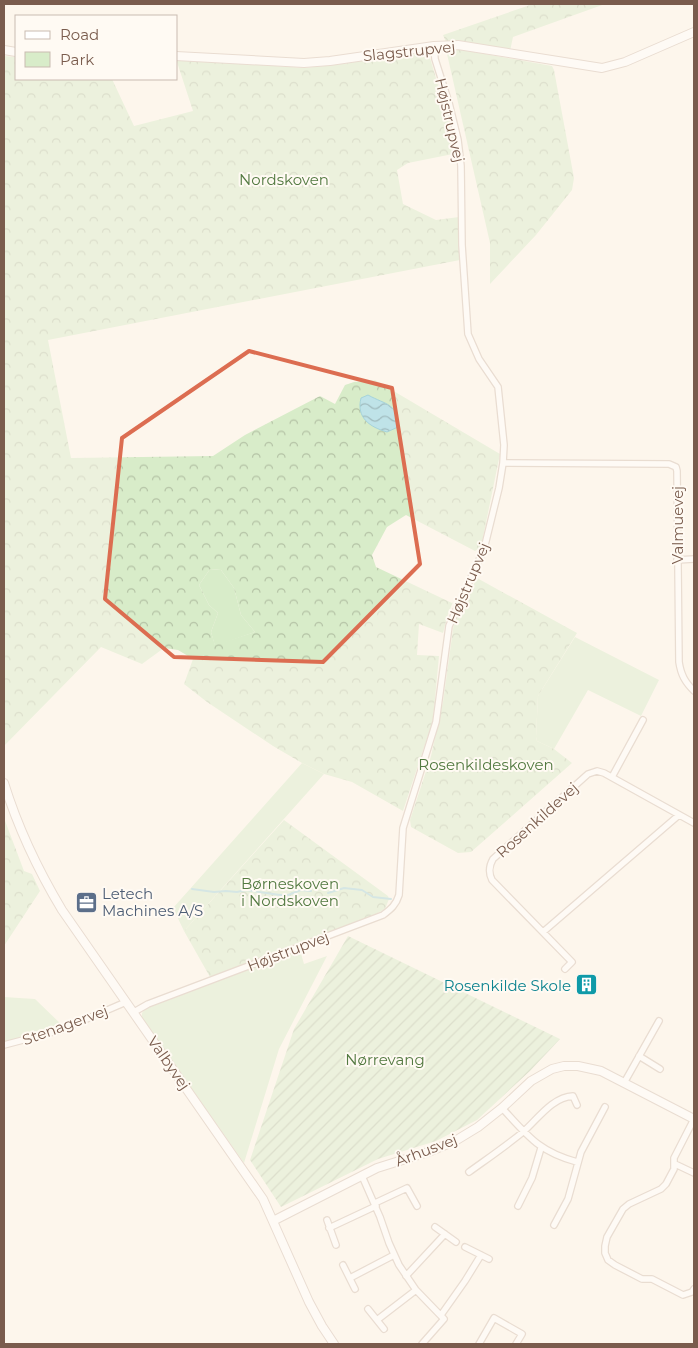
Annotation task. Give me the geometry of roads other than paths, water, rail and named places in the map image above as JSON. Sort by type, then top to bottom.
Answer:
[{"type":"street","name":"Slagstrupvej","points":[[178,56],[304,63],[434,46],[458,45],[602,68],[625,62],[694,32]]},
{"type":"street","name":"Højstrupvej","points":[[134,1012],[148,1004],[383,915],[391,910],[399,896],[403,828],[436,722],[449,626],[484,549],[500,488],[504,463],[498,387],[479,359],[468,334],[462,245],[461,166],[458,140],[435,59],[434,46]]},
{"type":"street","name":"Valmuevej","points":[[504,463],[673,464],[678,471],[679,662],[685,682],[694,691]]},
{"type":"street","points":[[678,560],[694,559]]},
{"type":"street","points":[[612,777],[643,720]]},
{"type":"street","name":"Rosenkildevej","points":[[565,969],[572,962],[492,880],[489,875],[491,862],[588,774],[597,771],[612,777],[694,823]]},
{"type":"street","name":"Valbyvej","points":[[4,783],[22,832],[44,881],[62,910],[253,1184],[273,1221],[309,1302],[334,1344]]},
{"type":"street","points":[[543,932],[680,815]]},
{"type":"street","name":"Stenagervej","points":[[4,1046],[61,1030],[126,1002]]},
{"type":"street","points":[[624,1083],[659,1021]]},
{"type":"street","points":[[639,1056],[660,1069]]},
{"type":"street","name":"Århusvej","points":[[273,1221],[392,1162],[428,1152],[455,1141],[478,1127],[531,1081],[552,1068],[564,1066],[590,1067],[694,1119]]},
{"type":"street","points":[[469,1172],[523,1132],[542,1113],[567,1097],[573,1096],[577,1105]]},
{"type":"street","points":[[554,1225],[568,1198],[580,1152],[604,1107]]},
{"type":"street","points":[[502,1108],[523,1132],[542,1148],[561,1158],[577,1162]]},
{"type":"street","points":[[694,1119],[674,1158],[674,1169],[661,1189],[629,1204],[623,1209],[607,1237],[605,1253],[608,1260],[615,1265],[642,1279],[652,1279],[683,1295],[692,1292],[694,1289]]},
{"type":"street","points":[[518,1206],[532,1178],[542,1148]]},
{"type":"street","points":[[675,1164],[694,1173]]},
{"type":"street","points":[[362,1176],[394,1255],[406,1276],[416,1290],[444,1319],[422,1344]]},
{"type":"street","points":[[330,1228],[407,1188],[417,1206]]},
{"type":"street","points":[[327,1220],[336,1245]]},
{"type":"street","points":[[435,1227],[456,1242]]},
{"type":"street","points":[[406,1276],[445,1234]]},
{"type":"street","points":[[465,1247],[489,1260]]},
{"type":"street","points":[[350,1278],[394,1255]]},
{"type":"street","points":[[441,1315],[466,1281],[481,1255]]},
{"type":"street","points":[[343,1266],[356,1289]]},
{"type":"street","points":[[377,1320],[416,1290]]},
{"type":"street","points":[[368,1309],[384,1328]]},
{"type":"street","points":[[479,1344],[494,1318],[522,1334],[516,1344]]},
{"type":"water","points":[[368,395],[393,409],[396,413],[398,427],[387,432],[366,421],[360,405],[361,398]]},
{"type":"waterway","points":[[328,893],[344,888],[362,890],[373,897],[391,899]]},
{"type":"waterway","points":[[192,889],[214,892],[246,890],[280,895],[288,895],[301,890],[311,891]]},
{"type":"place","name":"Letech Machines A/S","points":[[86,902]]},
{"type":"place","name":"Rosenkilde Skole","points":[[587,985]]},
{"type":"park label","name":"Nordskoven","points":[[284,179]]},
{"type":"park label","name":"Rosenkildeskoven","points":[[486,764]]},
{"type":"park label","name":"Børneskoven i Nordskoven","points":[[290,892]]},
{"type":"park label","name":"Nørrevang","points":[[385,1059]]}]
